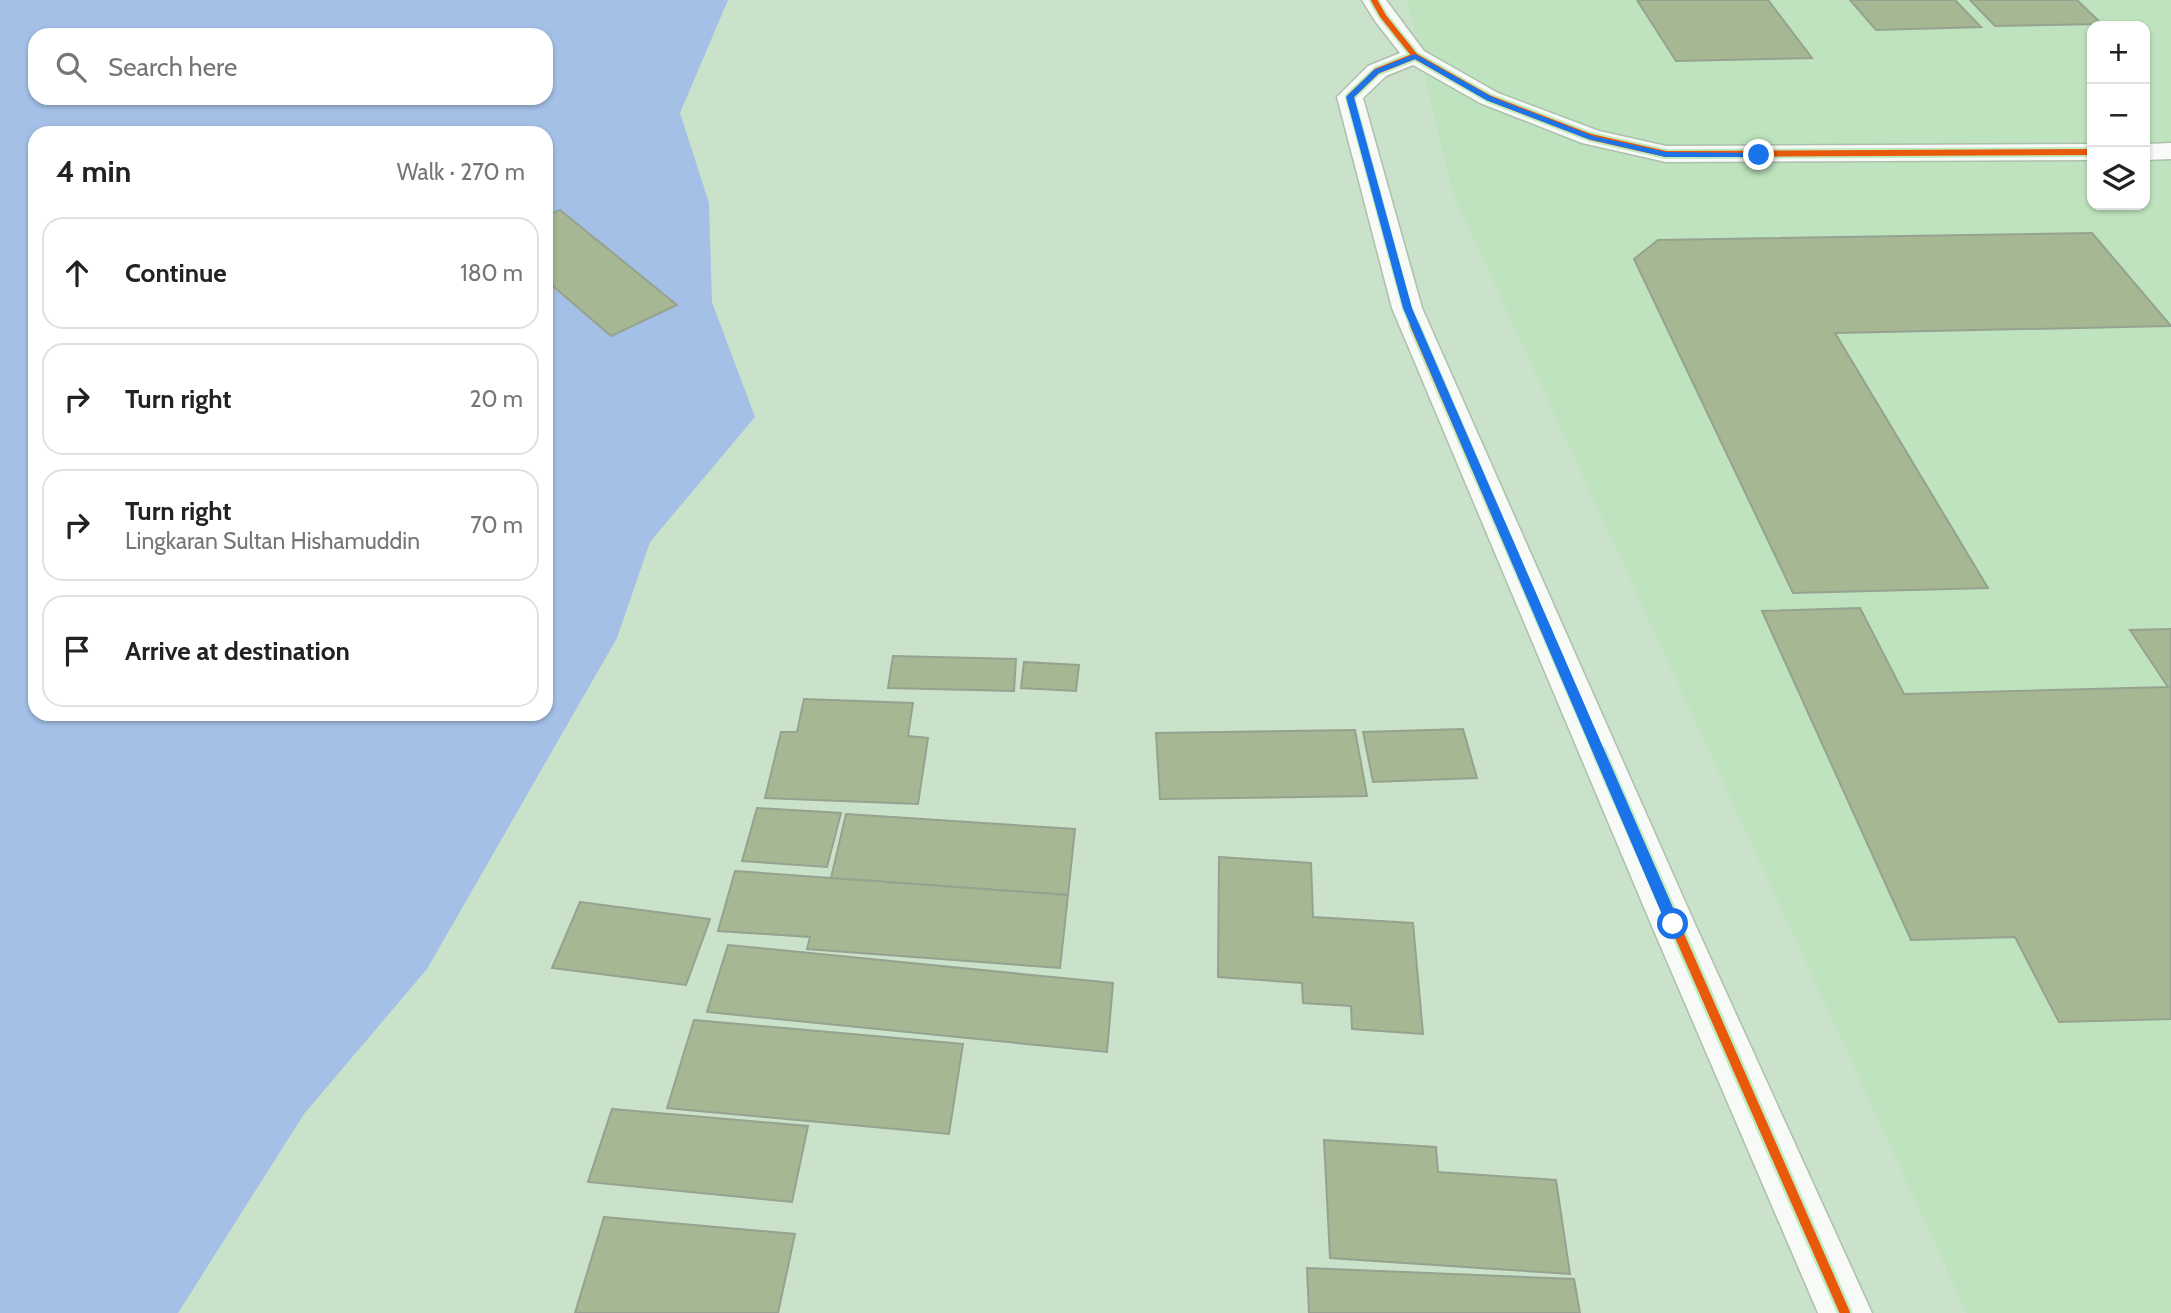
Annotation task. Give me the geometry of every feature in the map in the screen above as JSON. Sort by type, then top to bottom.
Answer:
[{"type":"street","points":[[1374,0],[1383,16],[1415,56],[1489,99],[1591,137],[1666,154],[2087,152]]},
{"type":"street","points":[[1415,56],[1377,71],[1350,97],[1407,308],[1662,899],[1845,1313]]},
{"type":"street","points":[[2150,152],[2171,151]]},
{"type":"shaded area","points":[[1407,0],[2171,0],[2171,1313],[1967,1313],[1452,191]]},
{"type":"water","points":[[0,0],[728,0],[680,113],[709,203],[712,302],[755,417],[650,542],[617,638],[427,969],[304,1114],[178,1313],[0,1313]]},
{"type":"building","points":[[1637,0],[1768,0],[1812,58],[1676,61]]},
{"type":"building","points":[[1850,0],[1955,0],[1981,27],[1876,30]]},
{"type":"building","points":[[1970,0],[2077,0],[2099,21],[2087,21],[2087,24],[1995,26]]},
{"type":"building","points":[[560,210],[677,305],[611,336],[553,286],[553,213]]},
{"type":"building","points":[[2092,233],[2171,326],[1835,333],[1988,588],[1793,593],[1634,259],[1658,240]]},
{"type":"building","points":[[1860,608],[1904,694],[2168,687],[2130,630],[2171,629],[2171,1019],[2059,1022],[2015,937],[1911,940],[1762,611]]},
{"type":"building","points":[[893,656],[1016,659],[1014,691],[888,688]]},
{"type":"building","points":[[1024,662],[1079,665],[1076,691],[1021,688]]},
{"type":"building","points":[[804,699],[913,703],[908,736],[928,738],[918,804],[765,798],[781,732],[797,732]]},
{"type":"building","points":[[1463,729],[1477,778],[1373,782],[1363,732]]},
{"type":"building","points":[[1355,730],[1367,796],[1160,799],[1156,733]]},
{"type":"building","points":[[757,808],[841,813],[827,867],[742,861]]},
{"type":"building","points":[[846,814],[1075,829],[1068,895],[831,878]]},
{"type":"building","points":[[1219,857],[1311,863],[1313,917],[1413,923],[1423,1034],[1352,1029],[1351,1006],[1303,1003],[1302,983],[1218,977]]},
{"type":"building","points":[[735,871],[1068,895],[1060,968],[807,949],[810,937],[718,931]]},
{"type":"building","points":[[580,902],[710,919],[686,985],[552,968]]},
{"type":"building","points":[[728,945],[1113,983],[1107,1052],[707,1012]]},
{"type":"building","points":[[694,1020],[963,1044],[949,1134],[667,1108]]},
{"type":"building","points":[[612,1109],[808,1126],[792,1202],[588,1182]]},
{"type":"building","points":[[1324,1140],[1436,1147],[1438,1172],[1556,1180],[1570,1274],[1330,1258]]},
{"type":"building","points":[[604,1217],[795,1234],[778,1313],[575,1313]]},
{"type":"building","points":[[1307,1268],[1574,1279],[1580,1313],[1309,1313]]},
{"type":"cycle path","points":[[1374,0],[1383,16],[1415,56],[1489,98],[1591,137],[1666,154],[2087,152]]},
{"type":"cycle path","points":[[1415,56],[1377,71],[1350,97],[1407,308],[1673,924],[1845,1313]]},
{"type":"route","points":[[1673,924],[1407,308],[1350,97],[1377,71],[1415,56],[1489,99],[1591,137],[1666,154],[1759,155]]}]
